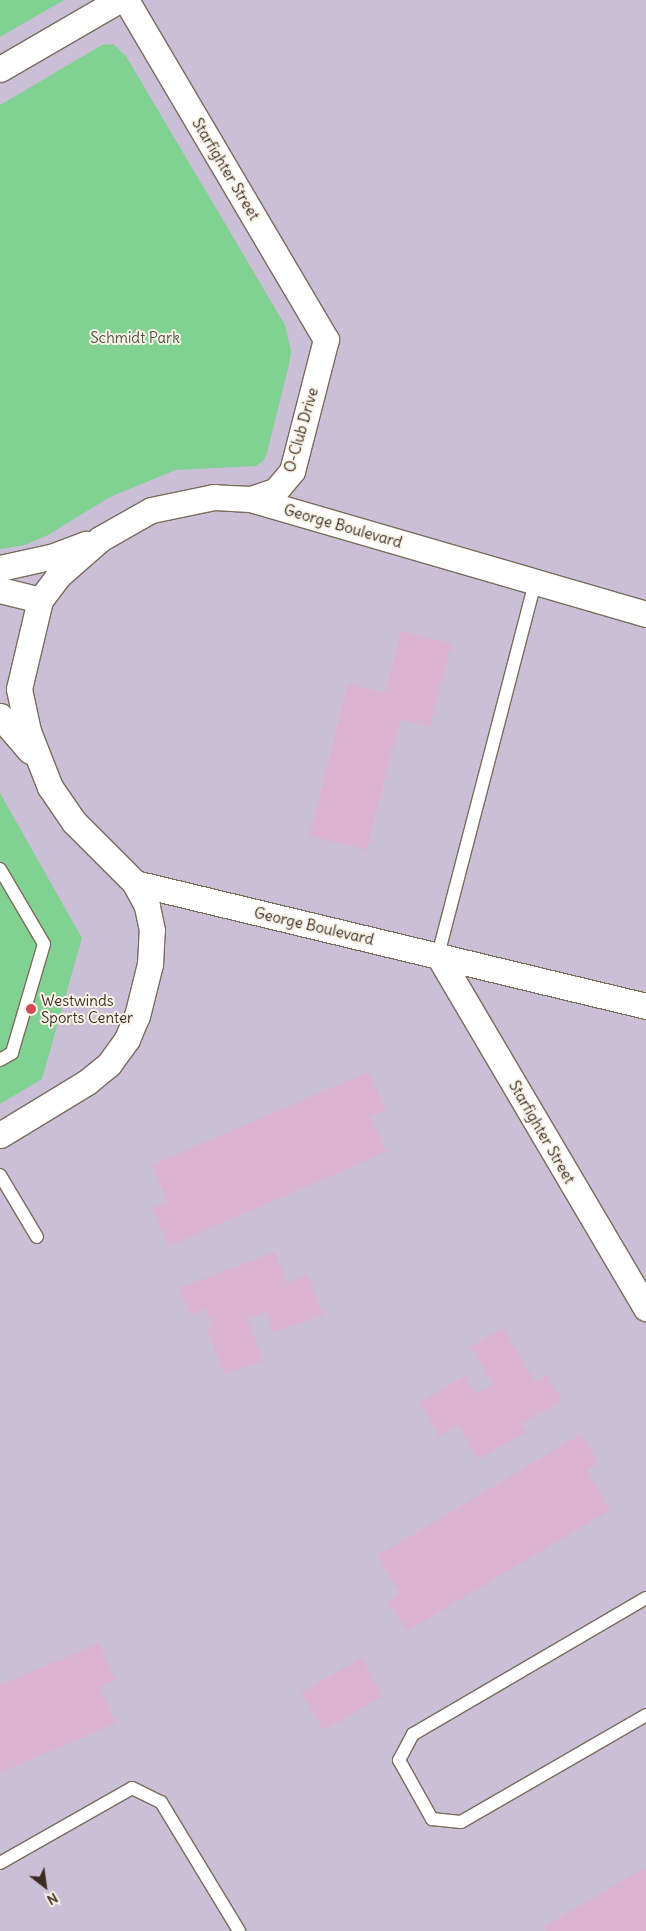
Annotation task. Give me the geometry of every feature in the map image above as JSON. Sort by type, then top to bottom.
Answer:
[{"type":"street","points":[[0,69],[120,0]]},
{"type":"street","name":"Starfighter Street","points":[[126,0],[326,339]]},
{"type":"street","name":"O-Club Drive","points":[[250,499],[275,491],[292,471],[326,339]]},
{"type":"street","name":"George Boulevard","points":[[0,568],[54,556],[100,539],[151,510],[182,501],[214,497],[250,499],[646,614]]},
{"type":"street","name":"George Boulevard","points":[[100,539],[59,575],[40,600],[10,687],[37,761],[50,787],[74,822],[135,883],[646,1005]]},
{"type":"street","points":[[0,590],[40,600]]},
{"type":"street","name":"George Boulevard","points":[[0,716],[37,761]]},
{"type":"street","points":[[0,1135],[87,1082],[109,1064],[127,1039],[137,1016],[150,964],[152,930],[147,906],[135,883]]},
{"type":"street","name":"Starfighter Street","points":[[438,955],[646,1308]]},
{"type":"lane","points":[[438,955],[535,583]]},
{"type":"lane","points":[[0,869],[44,944],[12,1053],[0,1060]]},
{"type":"lane","points":[[0,1175],[37,1237]]},
{"type":"lane","points":[[646,1598],[413,1734],[399,1760],[432,1819],[461,1822],[646,1715]]},
{"type":"lane","points":[[0,1863],[132,1788],[161,1802],[238,1931]]},
{"type":"shaded area","points":[[0,0],[646,0],[646,1931],[0,1931]]},
{"type":"green space","points":[[0,0],[64,0],[0,37]]},
{"type":"green space","name":"Schmidt Park","points":[[113,44],[126,56],[285,325],[291,351],[289,365],[267,453],[264,460],[256,466],[176,470],[110,497],[48,535],[25,545],[0,549],[0,105],[102,45]]},
{"type":"green space","name":"Westwinds Sports Center","points":[[0,793],[82,938],[42,1079],[0,1104]]},
{"type":"building","points":[[401,631],[451,644],[430,727],[400,720],[367,850],[309,836],[348,684],[385,693]]},
{"type":"building","points":[[369,1072],[386,1110],[371,1116],[386,1152],[169,1246],[152,1208],[168,1202],[152,1165]]},
{"type":"building","points":[[275,1252],[287,1283],[308,1275],[323,1315],[274,1332],[266,1312],[247,1319],[263,1360],[224,1374],[207,1329],[213,1327],[206,1309],[190,1315],[180,1288]]},
{"type":"building","points":[[503,1328],[535,1382],[547,1375],[562,1401],[521,1424],[526,1432],[478,1459],[458,1425],[439,1436],[420,1402],[465,1376],[476,1394],[493,1384],[471,1347]]},
{"type":"building","points":[[581,1434],[598,1463],[587,1470],[610,1510],[407,1631],[388,1601],[400,1594],[377,1556]]},
{"type":"building","points":[[99,1643],[115,1680],[100,1687],[115,1723],[0,1773],[0,1685]]},
{"type":"building","points":[[361,1658],[383,1696],[323,1731],[301,1692]]},
{"type":"building","points":[[646,1867],[646,1931],[546,1931],[544,1927]]},
{"type":"place","name":"Westwinds Sports Center","points":[[31,1009]]}]
